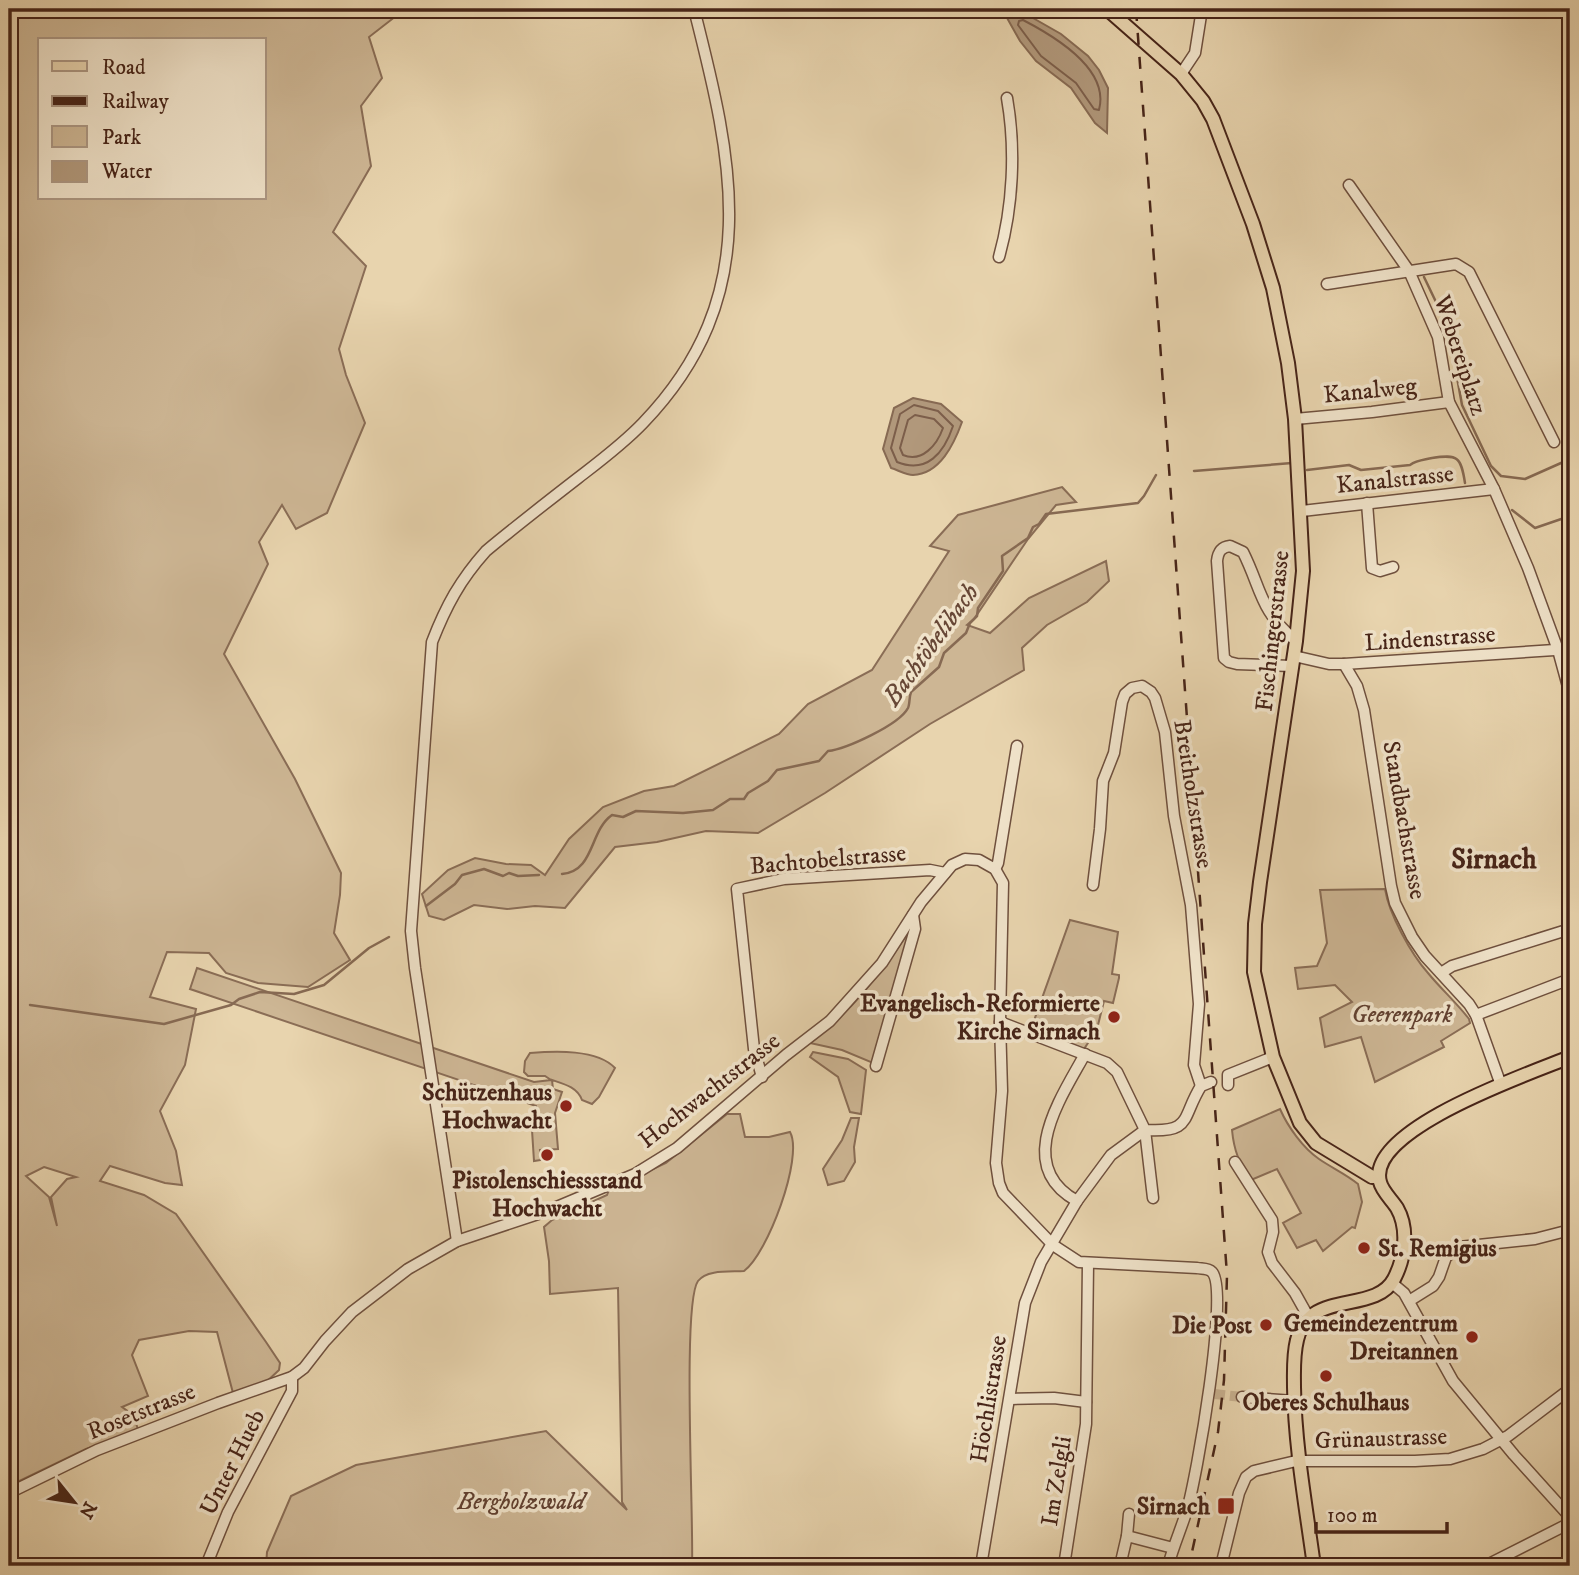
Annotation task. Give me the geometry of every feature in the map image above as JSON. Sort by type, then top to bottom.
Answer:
[{"type":"main road","name":"Fischingerstrasse","points":[[1107,9],[1195,88],[1213,119],[1253,224],[1273,288],[1295,419],[1303,580],[1260,881],[1253,955],[1257,991],[1273,1057],[1300,1123],[1308,1135],[1333,1155],[1372,1177],[1379,1177]]},
{"type":"main road","points":[[1314,1566],[1294,1401],[1296,1344],[1300,1330],[1309,1318],[1333,1306],[1376,1295],[1392,1283],[1401,1257],[1405,1231],[1401,1216],[1380,1183],[1379,1171],[1388,1155],[1415,1129],[1444,1110],[1570,1057]]},
{"type":"street","points":[[457,1241],[411,930],[432,642],[446,605],[471,568],[486,551],[641,425],[681,376],[709,323],[729,242],[730,192],[723,134],[694,9]]},
{"type":"street","points":[[1181,74],[1195,53],[1202,9]]},
{"type":"street","points":[[999,257],[1010,187],[1011,128],[1007,98]]},
{"type":"street","name":"Webereiplatz","points":[[1349,185],[1409,271],[1438,337],[1449,402],[1494,489],[1528,568],[1558,650],[1570,694]]},
{"type":"street","points":[[1327,285],[1456,264],[1469,272],[1554,442]]},
{"type":"street","name":"Kanalweg","points":[[1295,419],[1449,402]]},
{"type":"street","name":"Kanalstrasse","points":[[1301,511],[1494,489]]},
{"type":"street","points":[[1367,503],[1373,568],[1377,571],[1393,567]]},
{"type":"street","name":"Lindenstrasse","points":[[1296,640],[1281,628],[1268,611],[1242,552],[1230,546],[1221,549],[1217,561],[1224,658],[1228,662],[1237,664],[1293,661],[1335,665],[1570,649]]},
{"type":"street","name":"Standbachstrasse","points":[[1344,664],[1357,686],[1364,710],[1395,903],[1412,937],[1476,1015],[1501,1085]]},
{"type":"street","name":"Breitholzstrasse","points":[[1093,885],[1103,781],[1114,753],[1122,702],[1125,694],[1132,688],[1142,686],[1152,692],[1165,732],[1174,816],[1191,905],[1199,1004],[1194,1065],[1206,1084],[1178,1126],[1163,1131],[1145,1130]]},
{"type":"street","points":[[1017,746],[999,863],[995,869],[1004,890],[1000,1022],[1002,1091],[996,1163],[999,1183],[1009,1200],[1053,1245],[1071,1258],[1088,1264],[1197,1268],[1213,1273],[1218,1302],[1212,1394],[1187,1510],[1168,1566]]},
{"type":"street","name":"Hochwachtstrasse","points":[[292,1377],[304,1368],[352,1312],[408,1269],[457,1241],[547,1211],[635,1174],[677,1148],[830,1021],[882,963],[913,915],[952,865],[965,859],[979,860],[995,869]]},
{"type":"street","name":"Bachtobelstrasse","points":[[762,1077],[754,1049],[737,889],[784,879],[930,870],[945,873]]},
{"type":"street","points":[[876,1066],[915,929],[913,915]]},
{"type":"street","points":[[1441,974],[1452,966],[1570,929]]},
{"type":"street","points":[[1476,1015],[1570,979]]},
{"type":"street","points":[[1000,1022],[1107,1063],[1117,1072],[1145,1130],[1153,1198]]},
{"type":"street","points":[[1077,1201],[1051,1178],[1046,1161],[1046,1140],[1051,1116],[1085,1054]]},
{"type":"street","points":[[1228,1080],[1273,1057]]},
{"type":"street","name":"Höchlistrasse","points":[[981,1566],[1025,1303],[1031,1282],[1077,1201],[1111,1154],[1145,1130]]},
{"type":"street","points":[[1235,1162],[1272,1220],[1273,1232],[1268,1252],[1272,1263],[1295,1293],[1309,1318]]},
{"type":"street","points":[[1409,1301],[1433,1286],[1446,1257],[1459,1247],[1535,1239],[1570,1230]]},
{"type":"street","name":"Im Zelgli","points":[[1064,1566],[1082,1459],[1086,1402],[1088,1264]]},
{"type":"street","points":[[1392,1283],[1409,1301],[1453,1381],[1570,1517]]},
{"type":"street","name":"Rosetstrasse","points":[[9,1493],[97,1450],[292,1377]]},
{"type":"street","name":"Unter Hueb","points":[[206,1566],[228,1512],[292,1391],[292,1377]]},
{"type":"street","name":"Grünaustrasse","points":[[1221,1566],[1239,1493],[1246,1477],[1254,1471],[1300,1461],[1450,1459],[1483,1449],[1501,1440],[1570,1389]]},
{"type":"street","points":[[1242,1397],[1294,1401]]},
{"type":"street","points":[[1010,1399],[1054,1398],[1086,1402]]},
{"type":"street","points":[[1120,1566],[1129,1514]]},
{"type":"street","points":[[1485,1566],[1497,1564],[1570,1523]]},
{"type":"street","points":[[1127,1536],[1173,1548]]},
{"type":"green space","points":[[9,9],[405,9],[369,37],[382,78],[361,106],[371,166],[333,232],[366,266],[339,349],[365,423],[327,513],[296,529],[282,505],[259,542],[268,564],[224,654],[295,779],[341,873],[334,933],[350,960],[308,987],[258,983],[226,973],[209,953],[167,952],[150,997],[196,1009],[185,1065],[160,1111],[176,1151],[182,1185],[165,1183],[110,1166],[100,1181],[144,1195],[176,1214],[280,1363],[279,1370],[263,1385],[233,1393],[217,1332],[189,1331],[139,1340],[132,1355],[148,1396],[122,1407],[133,1415],[139,1432],[86,1449],[9,1486]],"holes":[[[44,1167],[76,1177],[67,1179],[51,1197],[57,1226],[49,1197],[26,1176]]]},
{"type":"green space","points":[[1062,487],[1076,502],[1056,505],[1028,539],[974,619],[967,625],[990,633],[1029,598],[1106,561],[1109,581],[1087,602],[1047,625],[1022,648],[1024,670],[930,724],[758,833],[706,831],[657,842],[615,847],[565,908],[535,906],[507,909],[474,905],[444,920],[429,916],[422,894],[448,870],[475,858],[506,864],[531,865],[545,875],[569,839],[603,807],[644,791],[674,786],[779,734],[808,704],[872,670],[949,551],[930,546],[958,515]]},
{"type":"green space","name":"Geerenpark","points":[[1385,889],[1396,922],[1421,965],[1470,1023],[1441,1041],[1444,1047],[1375,1082],[1361,1037],[1325,1047],[1320,1018],[1352,1002],[1335,985],[1298,989],[1295,968],[1317,966],[1327,943],[1320,890]]},
{"type":"green space","points":[[1070,920],[1118,932],[1112,974],[1119,975],[1119,978],[1113,1003],[1104,1001],[1097,1029],[1084,1049],[1031,1029]]},
{"type":"green space","points":[[909,932],[873,1063],[842,1050],[810,1043],[839,1018],[864,991]]},
{"type":"green space","points":[[197,968],[534,1082],[551,1080],[545,1076],[528,1076],[524,1072],[525,1061],[530,1053],[587,1054],[598,1057],[615,1068],[599,1097],[592,1104],[582,1100],[570,1087],[552,1080],[553,1089],[562,1092],[555,1113],[558,1149],[540,1150],[541,1160],[534,1161],[532,1130],[539,1129],[536,1106],[190,989]]},
{"type":"green space","points":[[813,1052],[848,1059],[866,1070],[861,1114],[850,1112],[838,1077],[810,1057]]},
{"type":"green space","points":[[1280,1109],[1307,1149],[1358,1184],[1362,1202],[1355,1228],[1352,1227],[1323,1251],[1316,1240],[1297,1248],[1283,1223],[1301,1213],[1277,1169],[1251,1180],[1236,1151],[1232,1130]]},
{"type":"green space","name":"Bergholzwald","points":[[727,1114],[740,1114],[745,1137],[769,1137],[790,1132],[793,1144],[792,1162],[781,1205],[763,1246],[753,1261],[744,1271],[720,1272],[702,1277],[698,1281],[693,1298],[690,1369],[692,1566],[266,1566],[267,1552],[291,1496],[356,1465],[546,1431],[627,1510],[622,1502],[618,1288],[550,1294],[544,1227],[552,1220],[607,1195],[609,1190],[666,1163]]},
{"type":"green space","points":[[851,1118],[859,1118],[854,1147],[855,1162],[844,1181],[828,1185],[823,1169],[842,1140]]},
{"type":"water","points":[[1002,9],[1021,9],[1061,34],[1088,56],[1108,88],[1107,133],[1095,123],[1071,88],[1036,61],[1020,41]]},
{"type":"water","points":[[913,398],[941,404],[962,422],[950,448],[938,464],[923,473],[913,475],[891,468],[883,449],[894,408]]},
{"type":"waterway","points":[[1424,277],[1448,327],[1462,405],[1491,466],[1501,476],[1525,479],[1570,459]]},
{"type":"waterway","name":"Bachtöbelibach","points":[[1307,470],[1349,465],[1361,470],[1453,457],[1460,463],[1465,483]]},
{"type":"waterway","name":"Bachtöbelibach","points":[[1194,471],[1292,463]]},
{"type":"waterway","name":"Bachtöbelibach","points":[[562,874],[580,866],[599,831],[612,815],[623,817],[636,811],[683,813],[713,810],[730,799],[744,799],[748,793],[768,781],[777,770],[819,761],[828,751],[859,741],[894,722],[908,708],[911,692],[939,667],[944,653],[966,633],[977,616],[978,608],[1003,571],[1002,556],[1028,538],[1033,527],[1039,524],[1046,514],[1138,503],[1156,475]]},
{"type":"waterway","name":"Bachtöbelibach","points":[[1512,510],[1535,528],[1570,516]]},
{"type":"waterway","name":"Bachtöbelibach","points":[[426,906],[455,884],[462,875],[484,869],[503,876],[509,873],[518,876],[539,875]]},
{"type":"waterway","name":"Bachtöbelibach","points":[[30,1005],[164,1024],[231,1005],[239,999],[260,992],[294,994],[324,985],[369,948],[389,937]]},
{"type":"tunnel","points":[[1215,1394],[1242,1397]]},
{"type":"railway","points":[[1136,9],[1227,1275],[1224,1380],[1218,1432],[1189,1566]]},
{"type":"place","name":"Evangelisch-Reformierte Kirche Sirnach","points":[[1114,1017]]},
{"type":"place","name":"Schützenhaus Hochwacht","points":[[566,1106]]},
{"type":"place","name":"Pistolenschiessstand Hochwacht","points":[[547,1155]]},
{"type":"place","name":"St. Remigius","points":[[1364,1248]]},
{"type":"place","name":"Die Post","points":[[1266,1325]]},
{"type":"place","name":"Gemeindezentrum Dreitannen","points":[[1472,1337]]},
{"type":"place","name":"Oberes Schulhaus","points":[[1326,1376]]},
{"type":"place","name":"Sirnach","points":[[1226,1506]]},
{"type":"district","name":"Sirnach","points":[[1494,858]]}]
